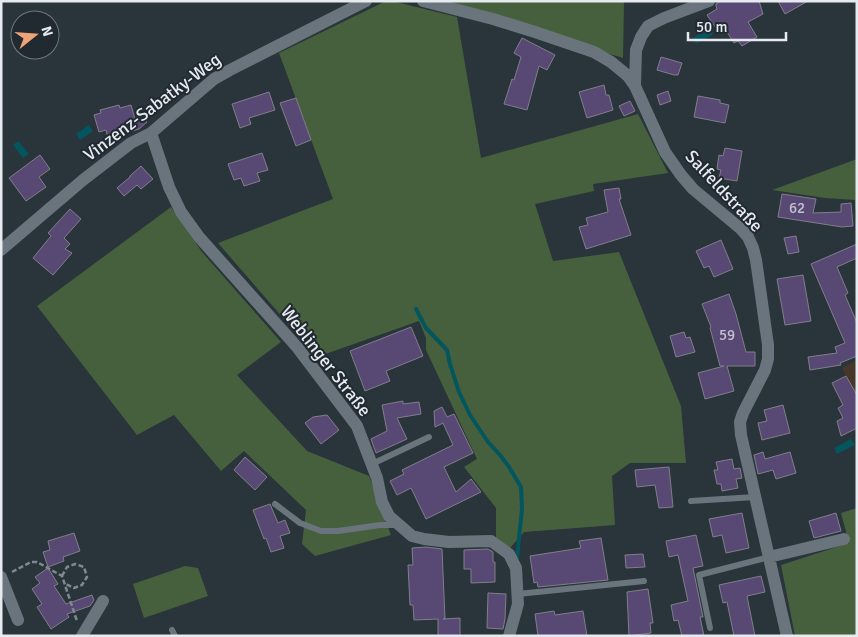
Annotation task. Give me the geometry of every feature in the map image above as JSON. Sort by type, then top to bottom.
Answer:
[{"type":"street","name":"Vinzenz-Sabatky-Weg","points":[[1,250],[83,180],[131,143],[151,133],[214,79],[366,1]]},
{"type":"street","name":"Salfeldstraße","points":[[423,1],[493,19],[594,52],[611,62],[628,76],[635,86],[664,152],[681,175],[693,189],[748,237],[756,260],[768,359],[765,370],[742,413],[740,422],[741,435],[787,636]]},
{"type":"street","name":"Salfeldstraße","points":[[635,86],[636,50],[648,26],[709,1]]},
{"type":"street","name":"Weblinger Straße","points":[[151,133],[169,187],[181,212],[199,237],[297,346],[357,426],[377,478],[382,502],[389,516],[412,536],[449,542],[491,541],[510,554],[516,568],[518,604],[509,636]]},
{"type":"street","points":[[769,558],[844,539]]},
{"type":"street","points":[[1,577],[18,620]]},
{"type":"street","points":[[84,634],[103,601]]},
{"type":"lane","points":[[372,464],[428,437]]},
{"type":"lane","points":[[691,501],[755,497]]},
{"type":"lane","points":[[275,504],[300,523],[321,531],[338,531],[380,525],[400,525]]},
{"type":"lane","points":[[710,628],[699,575],[769,558]]},
{"type":"lane","points":[[518,594],[644,581]]},
{"type":"path","points":[[1,577],[31,562],[37,562],[62,576],[79,628],[84,634]]},
{"type":"path","points":[[62,576],[67,567],[75,564],[84,567],[87,576],[82,585],[74,588],[65,584]]},
{"type":"shaded area","points":[[857,360],[857,395],[842,368]]},
{"type":"green space","points":[[386,1],[457,17],[481,158],[638,114],[668,173],[593,184],[594,191],[535,204],[553,261],[619,252],[681,406],[686,463],[630,463],[612,476],[615,525],[524,532],[510,548],[496,538],[496,508],[464,467],[477,459],[426,350],[426,338],[419,321],[317,357],[218,243],[333,199],[279,53]]},
{"type":"green space","points":[[432,1],[624,1],[623,58]]},
{"type":"green space","points":[[857,159],[857,209],[855,209],[855,200],[825,198],[772,190]]},
{"type":"green space","points":[[171,207],[202,252],[281,342],[237,375],[307,451],[369,476],[391,535],[315,556],[302,544],[306,510],[244,451],[221,471],[174,415],[137,435],[37,306]]},
{"type":"green space","points":[[857,508],[857,636],[795,636],[781,565],[849,543],[841,513]]},
{"type":"green space","points":[[185,566],[198,568],[208,596],[144,618],[133,584]]},
{"type":"water","points":[[711,29],[713,32],[712,35],[696,44],[693,38]]},
{"type":"water","points":[[89,125],[93,131],[80,140],[76,134]]},
{"type":"water","points":[[18,141],[29,154],[23,158],[13,145]]},
{"type":"water","points":[[851,439],[855,445],[837,454],[834,448]]},
{"type":"building","points":[[721,1],[759,1],[763,14],[748,22],[757,37],[742,46],[738,41],[734,43],[722,24],[716,28],[707,15],[717,9],[716,4]]},
{"type":"building","points":[[778,1],[808,1],[785,14]]},
{"type":"building","points":[[522,38],[555,55],[547,70],[539,66],[527,110],[504,104],[521,57],[514,53]]},
{"type":"building","points":[[661,57],[682,63],[678,75],[657,70]]},
{"type":"building","points":[[604,85],[606,95],[609,95],[613,110],[587,118],[579,92]]},
{"type":"building","points":[[668,91],[671,101],[660,105],[657,95]]},
{"type":"building","points":[[269,92],[275,110],[249,118],[251,124],[240,128],[232,104]]},
{"type":"building","points":[[698,96],[720,100],[720,103],[729,105],[725,123],[694,117]]},
{"type":"building","points":[[296,98],[311,140],[296,146],[280,103]]},
{"type":"building","points":[[630,101],[635,111],[624,116],[619,106]]},
{"type":"building","points":[[119,105],[120,108],[131,105],[135,119],[141,115],[147,122],[139,129],[108,138],[106,130],[99,132],[94,115],[101,113],[100,110]]},
{"type":"building","points":[[725,148],[742,151],[737,181],[719,178],[721,170],[717,169],[719,155],[723,156]]},
{"type":"building","points":[[262,153],[268,170],[257,173],[260,181],[244,186],[241,178],[234,180],[228,164]]},
{"type":"building","points":[[40,155],[50,169],[39,177],[46,187],[26,201],[9,178]]},
{"type":"building","points":[[141,166],[153,179],[141,189],[137,185],[124,196],[117,188]]},
{"type":"building","points":[[619,188],[621,199],[619,199],[631,235],[586,249],[579,227],[588,225],[586,218],[608,212],[604,190]]},
{"type":"building","points":[[782,194],[816,199],[813,213],[841,212],[841,204],[851,203],[853,226],[842,227],[778,217]]},
{"type":"building","points":[[70,209],[81,219],[64,238],[70,244],[65,249],[72,253],[53,275],[33,258],[51,236],[48,233]]},
{"type":"building","points":[[796,236],[799,252],[788,254],[784,238]]},
{"type":"building","points":[[721,240],[733,269],[714,277],[709,266],[704,268],[696,251]]},
{"type":"building","points":[[857,244],[857,258],[837,267],[848,293],[845,295],[857,323],[857,356],[840,363],[841,365],[810,370],[808,357],[837,353],[835,347],[845,343],[811,264]]},
{"type":"building","points":[[803,275],[811,321],[785,325],[777,279]]},
{"type":"building","points":[[729,294],[746,352],[755,352],[755,366],[727,366],[734,391],[705,399],[698,373],[724,366],[720,366],[711,327],[702,304]]},
{"type":"building","points":[[411,327],[423,356],[386,371],[390,381],[365,391],[350,351]]},
{"type":"building","points":[[684,332],[686,338],[690,337],[695,352],[676,357],[670,336]]},
{"type":"building","points":[[846,376],[857,395],[857,428],[841,436],[837,421],[843,418],[838,408],[843,405],[832,383]]},
{"type":"building","points":[[403,401],[403,404],[419,402],[421,414],[397,418],[407,439],[376,453],[371,439],[387,431],[382,405]]},
{"type":"building","points":[[783,405],[790,433],[762,440],[758,423],[767,421],[764,410]]},
{"type":"building","points":[[442,407],[447,417],[454,414],[473,453],[444,467],[456,492],[471,479],[481,492],[426,519],[411,488],[397,495],[390,481],[404,474],[402,470],[453,445],[443,423],[435,427],[434,411]]},
{"type":"building","points":[[327,415],[339,430],[321,444],[305,423],[313,417]]},
{"type":"building","points":[[763,452],[765,459],[790,452],[796,473],[776,479],[773,470],[758,474],[754,455]]},
{"type":"building","points":[[245,457],[267,477],[255,490],[234,470]]},
{"type":"building","points":[[732,459],[734,469],[740,468],[742,478],[736,479],[738,488],[722,491],[721,484],[717,484],[714,470],[718,470],[716,462]]},
{"type":"building","points":[[669,467],[673,507],[659,508],[655,485],[637,487],[635,470]]},
{"type":"building","points":[[270,504],[278,523],[285,520],[290,533],[280,536],[284,548],[271,552],[253,510]]},
{"type":"building","points":[[742,513],[749,548],[726,553],[722,535],[713,537],[709,519]]},
{"type":"building","points":[[836,513],[841,531],[814,538],[809,521]]},
{"type":"building","points":[[74,533],[80,551],[63,557],[64,561],[48,567],[43,552],[50,550],[48,541]]},
{"type":"building","points":[[696,535],[703,566],[693,568],[703,617],[700,617],[704,636],[682,636],[678,620],[674,621],[671,605],[688,601],[678,555],[669,557],[666,541]]},
{"type":"building","points":[[601,538],[608,580],[538,587],[537,582],[534,583],[530,556],[581,548],[579,541]]},
{"type":"building","points":[[412,548],[442,549],[445,619],[460,618],[460,636],[438,636],[438,619],[414,620],[413,605],[410,605],[408,565],[413,565]]},
{"type":"building","points":[[488,549],[493,552],[495,582],[471,583],[471,569],[464,569],[464,550]]},
{"type":"building","points":[[643,554],[645,567],[626,568],[625,555]]},
{"type":"building","points":[[48,568],[58,584],[54,586],[66,604],[92,595],[94,600],[90,606],[67,614],[69,617],[51,629],[37,607],[42,604],[32,589],[40,583],[35,577]]},
{"type":"building","points":[[761,576],[765,592],[747,596],[755,636],[734,636],[727,602],[723,603],[719,585]]},
{"type":"building","points":[[648,589],[653,623],[650,623],[651,633],[629,636],[627,592]]},
{"type":"building","points":[[488,593],[506,594],[503,629],[487,628]]},
{"type":"building","points":[[554,611],[555,615],[583,611],[587,636],[538,636],[535,614]]},
{"type":"waterway","points":[[416,309],[426,328],[447,350],[459,392],[470,415],[488,442],[509,467],[521,487],[522,509],[517,558]]}]
